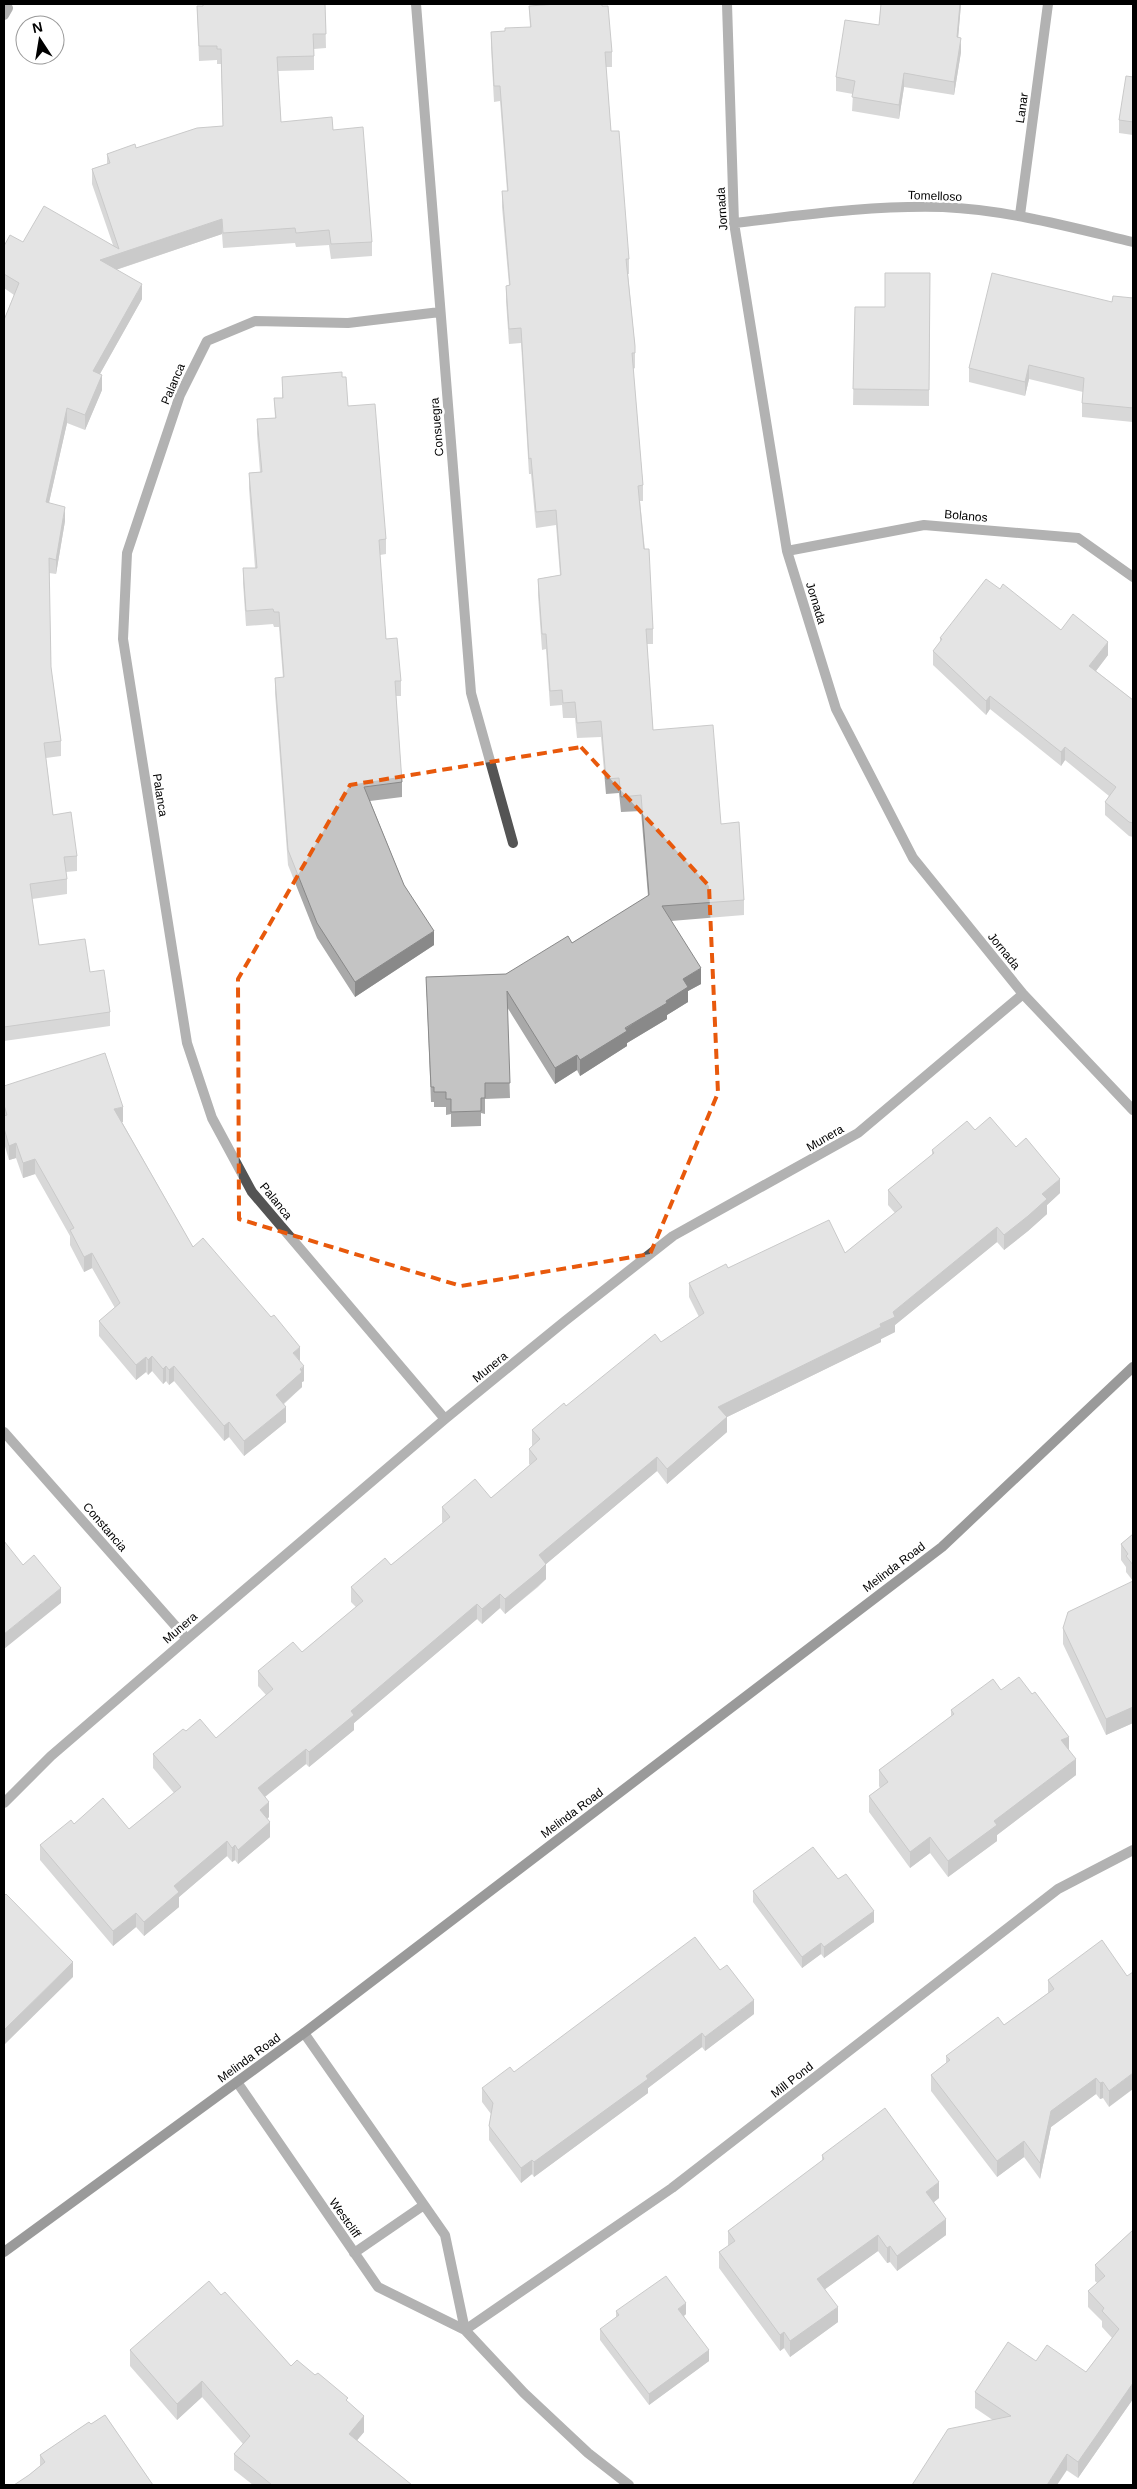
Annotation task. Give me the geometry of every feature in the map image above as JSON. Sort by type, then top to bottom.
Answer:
[{"type":"main road","name":"Melinda Road","points":[[4,2252],[304,2033],[942,1547],[1133,1367]]},
{"type":"street","name":"Consuegra","points":[[416,4],[471,693],[513,843]]},
{"type":"street","name":"Jornada","points":[[727,4],[734,223],[787,550],[836,709],[913,858],[1023,994],[1133,1110]]},
{"type":"street","name":"Lanar","points":[[1020,216],[1048,4]]},
{"type":"street","name":"Tomelloso","points":[[734,223],[872,208],[943,207],[1020,216],[1133,242]]},
{"type":"street","name":"Palanca","points":[[440,312],[348,323],[255,321],[207,341],[180,395],[127,553],[124,639],[187,1043],[212,1118],[252,1192],[445,1419]]},
{"type":"street","name":"Bolanos","points":[[787,550],[924,525],[1078,538],[1133,577]]},
{"type":"street","name":"Munera","points":[[4,1803],[51,1756],[186,1638],[445,1419],[673,1236],[858,1133],[1023,994]]},
{"type":"street","name":"Constancia","points":[[4,1432],[186,1638]]},
{"type":"street","name":"Mill Pond","points":[[465,2330],[672,2188],[1058,1890],[1133,1850]]},
{"type":"street","points":[[304,2033],[445,2235],[465,2330]]},
{"type":"street","name":"Westcliff","points":[[237,2082],[378,2288],[465,2330],[524,2393],[588,2453],[629,2485]]},
{"type":"street","points":[[354,2253],[424,2205]]},
{"type":"highlighted area","points":[[581,747],[709,886],[718,1093],[650,1254],[461,1286],[239,1219],[238,979],[350,785]]},
{"type":"building","points":[[203,4],[325,4],[326,34],[313,34],[314,56],[277,57],[281,122],[332,117],[333,130],[363,127],[372,242],[331,244],[329,230],[296,233],[295,228],[223,233],[222,219],[100,260],[142,284],[93,371],[102,375],[85,415],[67,408],[46,502],[65,507],[56,560],[49,558],[51,667],[61,741],[44,743],[53,815],[71,812],[77,856],[64,857],[67,879],[30,884],[39,945],[85,939],[90,972],[104,970],[110,1012],[4,1027],[4,320],[19,283],[4,274],[4,246],[10,235],[23,242],[44,206],[119,249],[92,169],[110,163],[107,154],[135,144],[136,148],[197,128],[223,126],[221,49],[217,49],[217,46],[199,46],[197,6],[203,6]]},
{"type":"building","points":[[602,4],[602,6],[608,6],[612,52],[605,52],[611,131],[619,131],[629,259],[626,259],[635,346],[635,353],[632,353],[643,485],[638,486],[644,549],[649,549],[653,629],[646,629],[653,730],[713,725],[721,824],[739,822],[744,900],[662,906],[701,968],[683,979],[688,987],[666,1001],[667,1003],[625,1028],[627,1031],[580,1060],[577,1055],[555,1068],[507,991],[510,1083],[485,1083],[485,1098],[481,1098],[481,1111],[451,1112],[451,1099],[446,1099],[446,1092],[434,1092],[434,1087],[431,1087],[426,977],[506,974],[568,936],[572,943],[649,895],[641,795],[621,797],[619,778],[606,779],[601,721],[577,723],[575,702],[563,703],[562,690],[550,691],[546,634],[542,634],[538,579],[561,575],[556,510],[536,512],[531,458],[529,459],[521,328],[509,329],[506,286],[510,285],[502,191],[508,191],[500,86],[494,86],[491,32],[505,31],[505,28],[531,27],[529,6]]},
{"type":"building","points":[[881,4],[960,4],[957,37],[961,38],[954,82],[904,73],[899,105],[852,97],[855,81],[836,77],[845,20],[879,25]]},
{"type":"building","points":[[1126,76],[1133,77],[1133,122],[1119,120]]},
{"type":"building","points":[[885,273],[930,273],[929,390],[853,389],[855,307],[885,307]]},
{"type":"building","points":[[992,273],[1112,302],[1113,296],[1133,298],[1133,408],[1082,403],[1084,378],[1029,365],[1025,382],[969,368]]},
{"type":"building","points":[[342,372],[342,377],[346,377],[348,406],[375,404],[386,539],[379,540],[386,639],[397,638],[401,681],[395,681],[402,782],[364,787],[404,885],[434,931],[355,982],[317,923],[288,850],[275,678],[284,677],[279,612],[274,612],[273,609],[246,611],[243,568],[257,568],[249,473],[262,472],[257,419],[276,418],[274,398],[283,398],[282,377]]},
{"type":"building","points":[[986,579],[1000,589],[1003,584],[1061,630],[1073,614],[1108,642],[1089,666],[1133,700],[1133,823],[1129,822],[1105,802],[1116,787],[1065,747],[1061,752],[990,696],[986,701],[933,651],[942,639],[940,638]]},
{"type":"building","points":[[105,1053],[123,1107],[114,1109],[193,1247],[203,1238],[271,1317],[274,1315],[300,1347],[293,1353],[304,1366],[300,1369],[302,1372],[276,1395],[286,1407],[244,1441],[229,1422],[224,1426],[174,1366],[169,1370],[166,1366],[163,1369],[152,1356],[148,1360],[146,1357],[136,1365],[99,1321],[120,1303],[92,1253],[84,1257],[70,1230],[74,1228],[35,1159],[23,1163],[16,1143],[9,1146],[4,1128],[4,1116],[7,1115],[4,1105],[4,1086]]},
{"type":"building","points":[[990,1117],[1016,1147],[1026,1138],[1060,1179],[1042,1194],[1047,1199],[1004,1235],[997,1227],[893,1312],[895,1317],[880,1324],[881,1327],[718,1407],[727,1417],[667,1469],[657,1457],[539,1555],[546,1564],[538,1572],[505,1599],[500,1594],[482,1609],[477,1604],[351,1711],[354,1715],[309,1752],[306,1749],[258,1788],[269,1802],[260,1810],[270,1822],[238,1850],[235,1845],[232,1848],[227,1841],[174,1886],[179,1892],[144,1922],[136,1913],[113,1931],[40,1845],[71,1820],[74,1824],[103,1798],[129,1829],[181,1787],[153,1754],[183,1729],[186,1731],[200,1719],[216,1738],[273,1689],[258,1671],[293,1642],[302,1652],[363,1601],[351,1587],[385,1558],[391,1565],[450,1517],[442,1507],[475,1479],[491,1498],[537,1459],[529,1449],[540,1439],[532,1430],[564,1403],[566,1406],[655,1334],[661,1342],[704,1313],[689,1283],[726,1264],[728,1268],[829,1220],[845,1253],[902,1207],[888,1190],[934,1153],[932,1150],[967,1121],[975,1130]]},
{"type":"building","points":[[1133,1534],[1133,1565],[1126,1556],[1128,1554],[1121,1544]]},
{"type":"building","points":[[4,1541],[23,1565],[34,1555],[61,1588],[4,1634]]},
{"type":"building","points":[[1133,1581],[1133,1707],[1106,1719],[1063,1628],[1068,1612]]},
{"type":"building","points":[[1019,1677],[1032,1694],[1035,1692],[1069,1737],[1061,1740],[1076,1759],[994,1821],[997,1825],[948,1861],[930,1837],[910,1852],[869,1796],[888,1782],[879,1770],[954,1714],[951,1710],[993,1679],[1001,1690]]},
{"type":"building","points":[[813,1847],[838,1879],[846,1874],[874,1911],[824,1947],[821,1943],[802,1957],[753,1891]]},
{"type":"building","points":[[6,1894],[73,1962],[4,2030],[4,1896]]},
{"type":"building","points":[[695,1937],[720,1970],[727,1965],[754,2000],[705,2037],[702,2033],[646,2076],[648,2079],[534,2162],[532,2160],[521,2168],[489,2126],[493,2103],[482,2088],[510,2067],[514,2072]]},
{"type":"building","points":[[1102,1940],[1127,1976],[1133,1972],[1133,2073],[1109,2091],[1103,2082],[1100,2083],[1096,2078],[1051,2111],[1040,2163],[1024,2141],[997,2161],[931,2075],[950,2060],[946,2056],[998,2017],[1004,2025],[1054,1989],[1048,1980]]},
{"type":"building","points":[[885,2108],[939,2182],[926,2192],[946,2219],[897,2256],[890,2246],[887,2248],[878,2235],[817,2279],[838,2307],[790,2341],[784,2332],[780,2335],[719,2252],[735,2241],[728,2231],[824,2159],[822,2155]]},
{"type":"building","points":[[1133,2230],[1133,2383],[1078,2462],[1067,2454],[1047,2485],[912,2485],[948,2429],[1011,2416],[975,2392],[1008,2342],[1036,2361],[1047,2345],[1086,2372],[1119,2329],[1102,2311],[1104,2308],[1088,2291],[1105,2276],[1095,2265]]},
{"type":"building","points":[[666,2276],[686,2303],[678,2309],[709,2350],[649,2394],[600,2329],[619,2315],[616,2311]]},
{"type":"building","points":[[209,2281],[221,2295],[225,2292],[291,2366],[297,2360],[315,2375],[318,2373],[348,2398],[346,2400],[364,2416],[349,2434],[412,2485],[272,2485],[234,2454],[250,2436],[202,2381],[177,2404],[130,2350]]},
{"type":"building","points":[[105,2415],[153,2485],[14,2485],[45,2462],[40,2455],[89,2422],[91,2424]]}]
